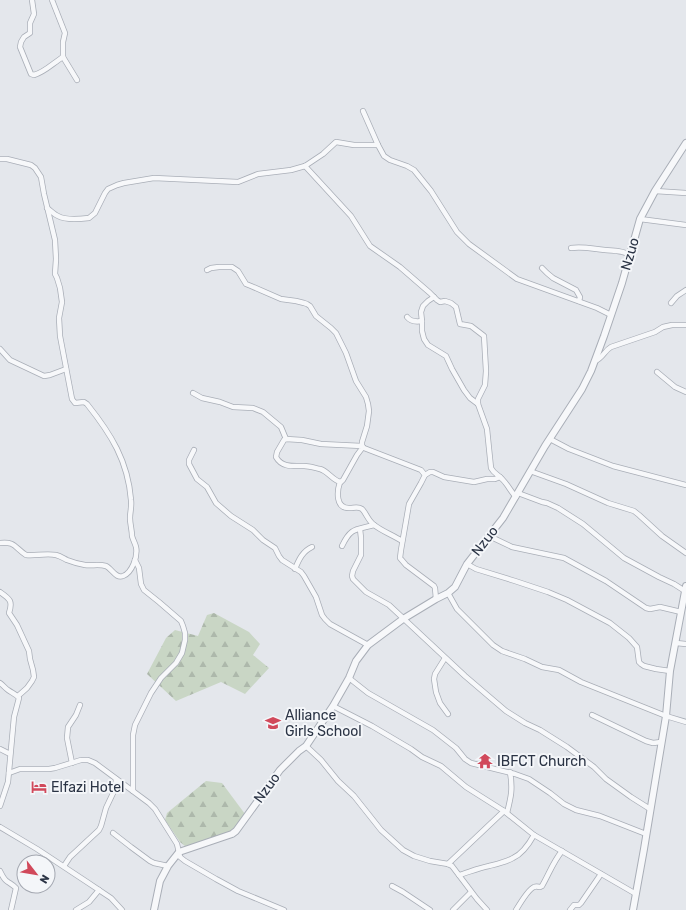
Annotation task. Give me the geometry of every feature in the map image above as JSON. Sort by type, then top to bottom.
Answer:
[{"type":"street","points":[[32,0],[34,14],[30,21],[30,33],[24,36],[20,47],[31,74],[37,75],[63,57]]},
{"type":"street","points":[[52,0],[65,33],[63,42],[63,57],[77,80]]},
{"type":"street","points":[[363,111],[384,156],[414,170],[431,191],[457,232],[469,244],[517,279],[604,310],[611,315]]},
{"type":"street","points":[[47,208],[57,216],[77,219],[89,218],[95,212],[108,189],[124,183],[154,178],[238,182],[258,174],[291,170],[305,166],[323,154],[336,142],[354,145],[378,145]]},
{"type":"street","name":"Nzuo","points":[[179,852],[232,834],[236,831],[280,770],[306,746],[333,706],[349,678],[356,661],[368,645],[403,619],[448,593],[455,587],[467,564],[503,518],[530,471],[582,389],[595,361],[604,336],[640,219],[655,191],[686,143]]},
{"type":"street","points":[[0,158],[31,165],[41,177],[56,245],[55,274],[58,278],[62,302],[59,318],[60,336],[72,399],[75,403],[84,402],[87,404],[110,436],[121,457],[128,478],[132,501],[130,518],[132,538],[137,552],[130,569],[125,575],[120,577],[107,566],[84,565],[69,561],[55,554],[26,555],[10,543],[0,542]]},
{"type":"street","points":[[305,166],[351,216],[370,246],[400,267],[438,301],[448,302],[455,305],[458,309],[460,324],[471,326],[484,336],[486,371],[485,385],[478,399],[478,404],[487,429],[491,468],[493,472],[505,482],[512,493],[547,503],[558,508],[583,524],[624,558],[658,577],[686,589],[670,671],[666,716],[633,910]]},
{"type":"street","points":[[655,191],[686,193]]},
{"type":"street","points":[[640,219],[686,225]]},
{"type":"street","points":[[571,248],[580,247],[613,250],[630,255]]},
{"type":"street","points":[[207,270],[219,267],[232,267],[238,271],[246,284],[281,299],[307,304],[316,316],[332,328],[336,333],[346,353],[356,381],[366,397],[368,404],[368,418],[366,431],[362,442],[363,446],[344,480],[340,482],[337,495],[341,506],[345,508],[361,508],[374,525],[402,541]]},
{"type":"street","points":[[542,268],[553,278],[576,290],[580,297],[579,301]]},
{"type":"street","points":[[671,303],[677,296],[686,290]]},
{"type":"street","points":[[434,297],[423,306],[421,312],[422,331],[426,343],[446,356],[467,394],[478,404]]},
{"type":"street","points":[[407,317],[411,321],[422,321]]},
{"type":"street","points":[[595,361],[600,359],[607,349],[611,347],[655,332],[663,327],[672,325],[686,325]]},
{"type":"street","points":[[0,349],[10,360],[44,376],[66,369]]},
{"type":"street","points":[[657,372],[675,387],[686,392]]},
{"type":"street","points":[[193,393],[202,398],[220,402],[233,408],[253,408],[263,412],[281,427],[286,440]]},
{"type":"street","points":[[550,439],[569,449],[613,466],[686,485]]},
{"type":"street","points":[[340,482],[322,470],[306,466],[295,467],[284,465],[279,462],[276,456],[284,440],[302,440],[321,444],[363,446],[364,448],[421,470],[425,475]]},
{"type":"street","points":[[194,450],[189,460],[189,464],[194,475],[207,487],[216,503],[231,516],[253,530],[263,540],[275,548],[282,560],[304,576],[316,597],[322,615],[330,624],[368,645]]},
{"type":"street","points":[[530,471],[566,484],[608,503],[634,511],[662,536],[686,552]]},
{"type":"street","points":[[436,599],[434,586],[406,565],[400,558],[409,504],[422,483],[425,475],[430,472],[434,472],[444,477],[474,482],[487,478],[495,479],[500,477]]},
{"type":"street","points":[[342,546],[350,532],[374,525]]},
{"type":"street","points":[[360,529],[361,555],[352,576],[353,579],[366,592],[389,605],[506,711],[567,747],[594,767],[606,779],[650,809]]},
{"type":"street","points":[[489,536],[512,547],[564,558],[606,581],[646,608],[650,609],[660,607],[682,612]]},
{"type":"street","points":[[296,569],[302,554],[306,549],[312,547]]},
{"type":"street","points":[[133,791],[135,725],[150,693],[160,678],[176,662],[182,653],[185,640],[185,633],[181,621],[144,590],[141,584],[139,568],[135,560]]},
{"type":"street","points":[[467,564],[476,569],[548,592],[567,600],[610,623],[629,638],[637,647],[639,662],[641,664],[656,669],[670,671]]},
{"type":"street","points":[[0,592],[8,597],[10,601],[11,605],[9,613],[17,625],[29,651],[33,670],[34,677],[32,681],[18,696]]},
{"type":"street","points":[[448,593],[457,609],[493,645],[502,651],[525,659],[534,664],[559,670],[581,682],[666,716],[686,722]]},
{"type":"street","points":[[676,642],[686,644]]},
{"type":"street","points":[[446,658],[434,674],[434,679],[436,692],[440,702],[448,714]]},
{"type":"street","points":[[349,678],[368,694],[433,730],[456,748],[465,759],[471,763],[510,772],[529,779],[564,804],[576,810],[600,816],[646,834]]},
{"type":"street","points":[[0,683],[19,698],[19,703],[14,718],[8,782],[0,806]]},
{"type":"street","points":[[72,763],[68,738],[68,727],[76,715],[80,705]]},
{"type":"street","points":[[333,706],[372,726],[441,766],[466,787],[505,812],[534,835],[636,894]]},
{"type":"street","points":[[592,715],[646,741],[661,742]]},
{"type":"street","points":[[306,746],[354,796],[381,830],[403,850],[430,862],[448,864],[452,866],[471,892],[487,910]]},
{"type":"street","points":[[0,749],[10,754]]},
{"type":"street","points":[[9,773],[20,769],[55,768],[81,760],[88,760],[95,763],[155,809],[177,844],[180,857],[185,861],[216,879],[284,910]]},
{"type":"street","points":[[448,864],[505,812],[510,798],[512,784],[510,772]]},
{"type":"street","points":[[64,866],[70,857],[99,830],[106,808],[115,789],[116,779]]},
{"type":"street","points":[[0,827],[64,866],[111,898],[122,910]]},
{"type":"street","points":[[113,833],[150,861],[168,866]]},
{"type":"street","points":[[459,875],[514,858],[530,842],[534,835]]},
{"type":"street","points":[[516,910],[533,887],[542,886],[556,858],[562,851]]},
{"type":"street","points":[[154,910],[160,881],[168,866],[179,852]]},
{"type":"street","points":[[0,871],[5,880],[16,888],[11,910]]},
{"type":"street","points":[[570,910],[574,905],[581,904],[601,874]]},
{"type":"street","points":[[392,886],[430,910]]},
{"type":"street","points":[[76,910],[89,902],[99,890]]},
{"type":"street","points":[[453,910],[471,892]]},
{"type":"green space","points":[[214,613],[249,632],[260,644],[253,655],[269,668],[245,694],[221,682],[176,701],[147,674],[166,638],[175,630],[198,636],[207,615]]},
{"type":"green space","points":[[206,781],[222,783],[245,814],[233,830],[195,845],[185,846],[180,842],[165,820],[167,813]]},
{"type":"place","name":"Alliance Girls School","points":[[273,723]]},
{"type":"place","name":"IBFCT Church","points":[[485,761]]},
{"type":"place","name":"Elfazi Hotel","points":[[39,787]]}]
